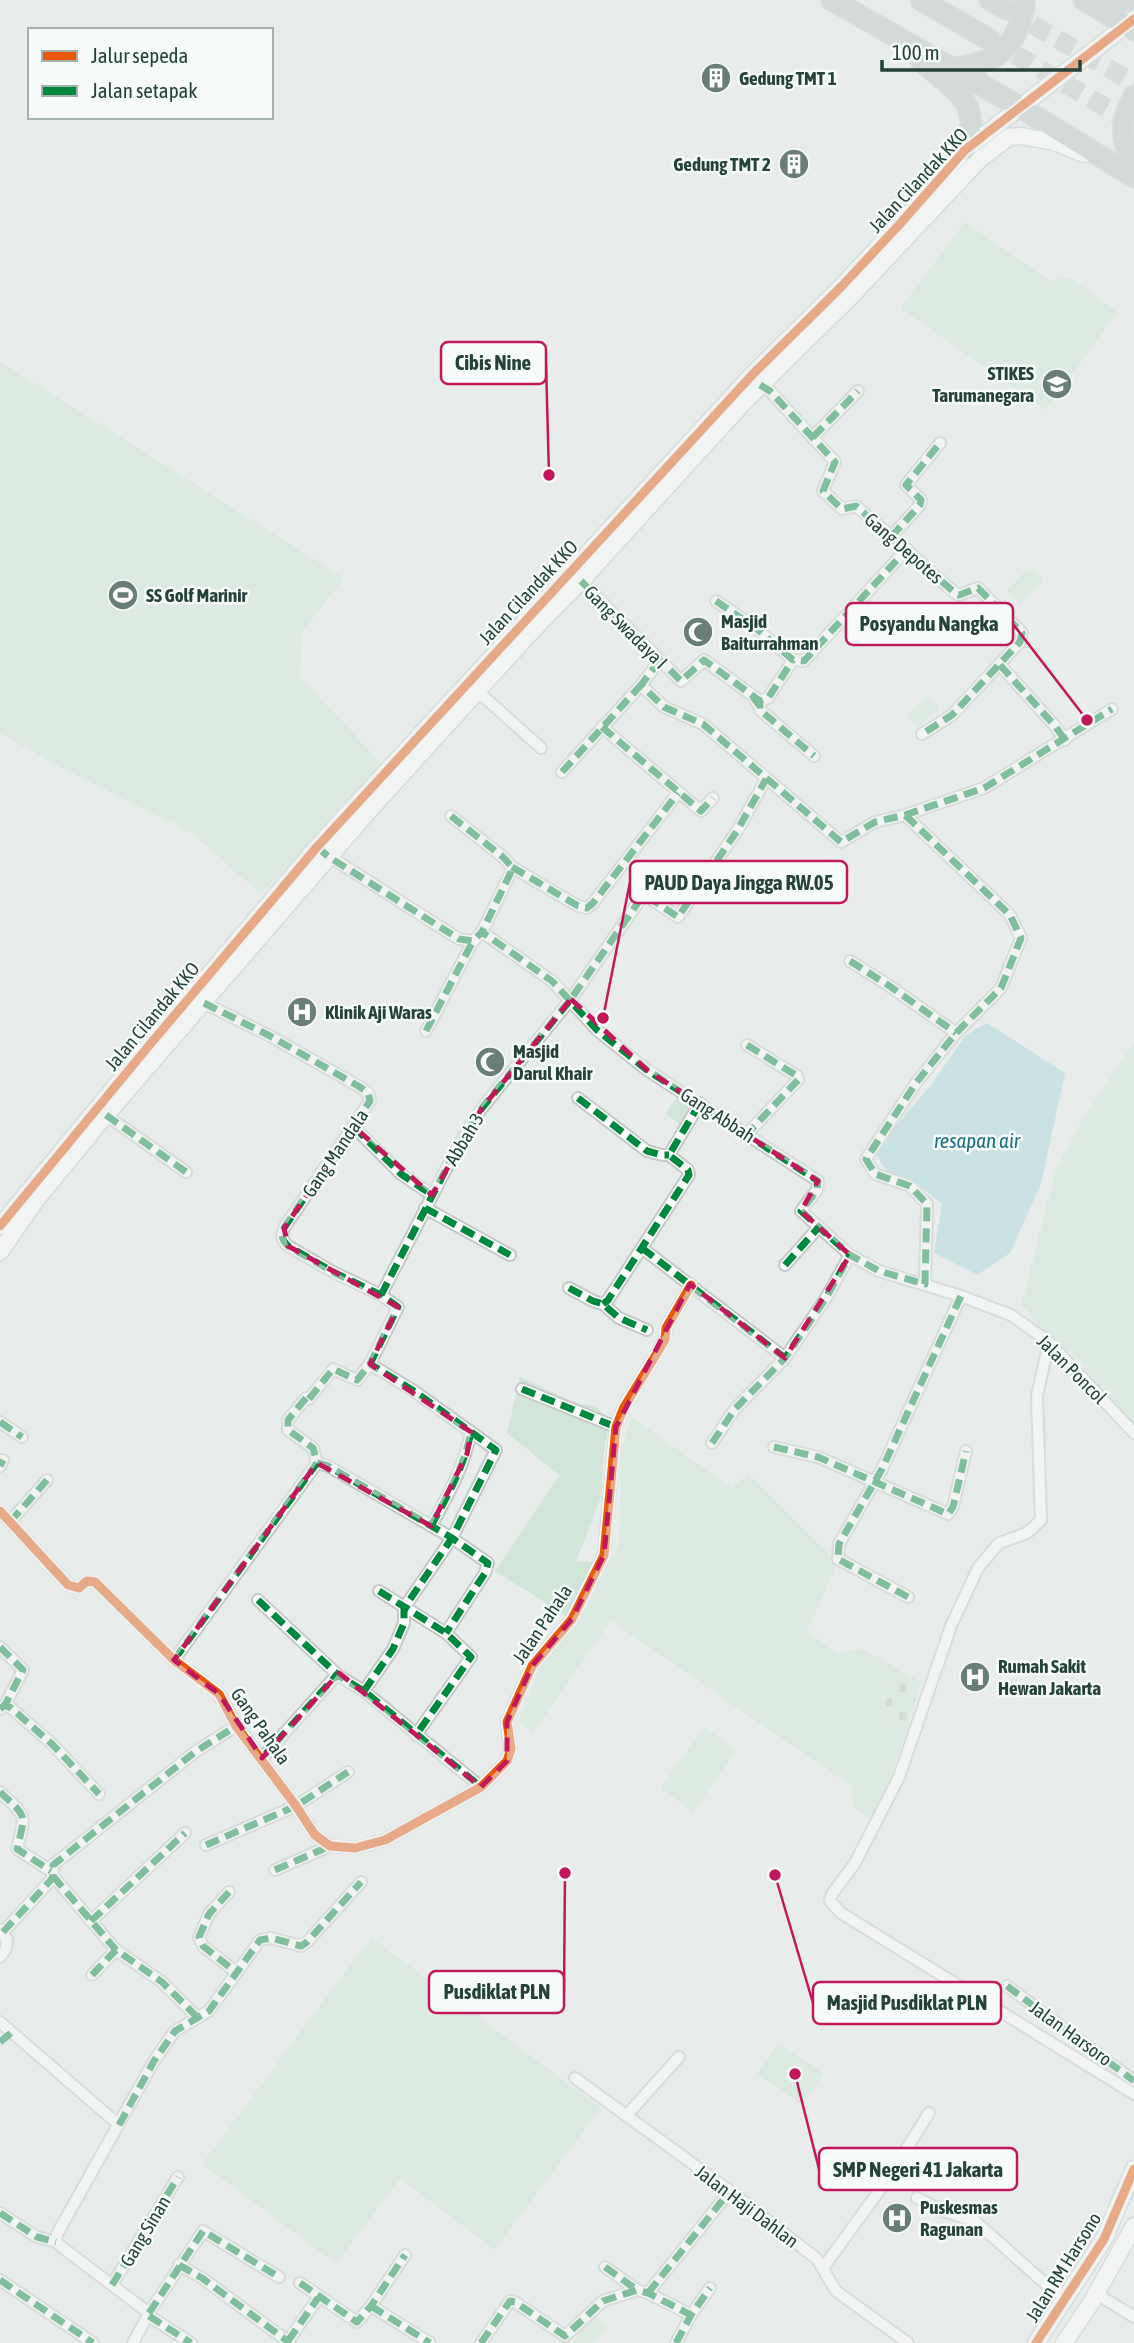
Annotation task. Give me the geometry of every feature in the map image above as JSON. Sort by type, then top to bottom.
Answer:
[{"type":"highway","points":[[832,0],[1129,172]]},
{"type":"highway","points":[[921,0],[990,40]]},
{"type":"highway","points":[[952,68],[975,66],[996,57],[1012,41],[1023,21],[1025,0]]},
{"type":"highway","points":[[1084,0],[1131,25]]},
{"type":"highway","points":[[1106,0],[1134,1]]},
{"type":"highway","points":[[900,39],[965,100],[972,125],[965,150]]},
{"type":"highway","points":[[1129,172],[1123,137],[1124,118],[1134,96]]},
{"type":"street","name":"Jalan Cilandak KKO","points":[[0,1252],[6,1220],[323,852],[756,379],[788,348],[965,150],[1131,25]]},
{"type":"street","name":"Jalan Cilandak KKO","points":[[788,348],[851,296],[979,160],[1009,137],[1031,137],[1054,142],[1129,172]]},
{"type":"street","name":"Gang Depotes","points":[[756,379],[835,462],[823,491],[842,509],[856,506],[959,595],[978,588],[1022,634],[1023,637],[1000,665]]},
{"type":"street","points":[[813,437],[858,391]]},
{"type":"street","name":"Jalan Cilandak KKO","points":[[473,687],[581,581],[738,399]]},
{"type":"street","points":[[891,537],[920,505],[921,500],[906,485],[940,443]]},
{"type":"street","points":[[716,600],[757,629],[793,660],[804,661],[907,549]]},
{"type":"street","name":"Gang Swadaya I","points":[[581,581],[681,681],[704,660],[752,696]]},
{"type":"street","points":[[562,772],[660,660]]},
{"type":"street","points":[[752,696],[760,701],[768,698],[793,660]]},
{"type":"street","points":[[922,734],[952,715],[1000,665],[1065,740]]},
{"type":"street","points":[[640,685],[664,707],[703,724],[841,842],[876,822],[984,788],[1111,709]]},
{"type":"street","points":[[473,687],[541,748]]},
{"type":"street","points":[[752,696],[761,706],[760,710],[814,756]]},
{"type":"street","points":[[602,727],[701,811],[713,798]]},
{"type":"street","name":"Abbah 3","points":[[381,1295],[457,1148],[482,1108],[570,999],[642,897],[648,897],[678,917],[737,831],[766,779]]},
{"type":"street","points":[[452,816],[512,867],[578,906],[587,908],[678,793]]},
{"type":"street","points":[[905,815],[1010,915],[1021,938],[1001,988],[956,1033],[916,1083],[866,1159],[875,1174],[910,1186],[927,1203],[925,1284]]},
{"type":"street","points":[[323,852],[460,939],[472,941]]},
{"type":"street","points":[[426,1031],[472,941],[482,932],[512,867]]},
{"type":"street","name":"Gang Abbah","points":[[482,932],[552,981],[597,1030],[647,1070],[818,1181],[817,1190],[801,1211],[850,1255],[879,1271],[925,1284]]},
{"type":"street","name":"Jalan Cilandak KKO","points":[[6,1220],[106,1115],[204,1003],[237,953]]},
{"type":"street","points":[[850,961],[956,1033]]},
{"type":"street","name":"Gang Mandala","points":[[204,1003],[270,1036],[368,1093],[370,1101],[281,1236],[288,1246],[381,1295]]},
{"type":"street","points":[[747,1045],[797,1076],[797,1080],[747,1134]]},
{"type":"street","points":[[578,1098],[647,1150],[662,1155],[669,1154],[688,1170],[689,1175],[603,1304]]},
{"type":"street","points":[[669,1154],[701,1103]]},
{"type":"street","points":[[106,1115],[186,1172]]},
{"type":"street","points":[[354,1127],[401,1174],[432,1195]]},
{"type":"street","points":[[425,1208],[510,1255]]},
{"type":"street","points":[[785,1265],[818,1228]]},
{"type":"street","points":[[642,1248],[785,1358]]},
{"type":"street","points":[[712,1443],[735,1409],[785,1358],[826,1298],[850,1255]]},
{"type":"street","points":[[522,1389],[616,1427],[624,1408],[665,1340],[666,1328],[691,1284]]},
{"type":"street","name":"Jalan Poncol","points":[[925,1284],[1011,1315],[1049,1342],[1134,1433]]},
{"type":"street","points":[[569,1288],[603,1304],[620,1318],[647,1330]]},
{"type":"street","points":[[317,1463],[313,1448],[288,1430],[288,1420],[333,1368],[357,1380],[370,1364],[398,1307],[381,1295]]},
{"type":"street","points":[[908,1597],[838,1559],[839,1544],[875,1483],[961,1296]]},
{"type":"street","points":[[1049,1342],[1037,1396],[1041,1520],[1027,1533],[999,1543],[978,1568],[951,1626],[900,1777],[855,1863],[831,1894],[830,1901],[841,1913],[1134,2094]]},
{"type":"street","points":[[364,1690],[393,1649],[404,1623],[404,1608],[452,1538],[496,1450],[414,1391],[370,1364]]},
{"type":"street","points":[[0,1422],[22,1437]]},
{"type":"street","name":"Jalan Pahala","points":[[481,1787],[507,1761],[511,1749],[507,1722],[532,1666],[572,1619],[604,1555],[616,1427]]},
{"type":"street","points":[[431,1526],[451,1491],[467,1454],[471,1432]]},
{"type":"street","points":[[774,1447],[818,1457],[948,1514],[953,1507],[966,1451]]},
{"type":"street","points":[[317,1463],[328,1466],[452,1538],[486,1562],[488,1566],[446,1633]]},
{"type":"street","points":[[174,1660],[317,1463]]},
{"type":"street","points":[[10,1522],[47,1480]]},
{"type":"street","name":"Gang Pahala","points":[[0,1511],[68,1585],[79,1588],[87,1581],[95,1582],[174,1660],[219,1694],[236,1726],[262,1758],[315,1835],[330,1846]]},
{"type":"street","points":[[379,1591],[446,1633],[471,1657],[416,1735]]},
{"type":"street","points":[[258,1600],[339,1676],[364,1690],[481,1787],[385,1840],[355,1848],[330,1846],[275,1870]]},
{"type":"street","points":[[0,1647],[23,1670],[3,1707],[52,1744],[99,1794]]},
{"type":"street","points":[[262,1758],[334,1678],[339,1676]]},
{"type":"street","points":[[0,1957],[8,1940],[1,1931],[52,1874],[53,1865],[195,1752],[236,1726]]},
{"type":"street","points":[[206,1845],[296,1806],[348,1772]]},
{"type":"street","points":[[0,1792],[21,1812],[24,1820],[17,1849],[52,1874],[116,1950],[162,1982],[197,2017]]},
{"type":"street","points":[[92,1921],[185,1833]]},
{"type":"street","points":[[56,2242],[57,2234],[154,2061],[175,2031],[209,2011],[260,1940],[271,1938],[301,1946],[361,1882]]},
{"type":"street","points":[[229,1892],[209,1914],[199,1937],[203,1946],[236,1972]]},
{"type":"street","points":[[92,1975],[116,1950]]},
{"type":"street","name":"Jalan Harsoro","points":[[1007,1986],[1134,2081]]},
{"type":"street","points":[[0,2022],[119,2125]]},
{"type":"street","points":[[0,2042],[11,2033]]},
{"type":"street","points":[[626,2116],[679,2057]]},
{"type":"street","name":"Jalan Haji Dahlan","points":[[575,2078],[817,2259],[836,2291],[908,2343]]},
{"type":"street","points":[[823,2268],[887,2180],[929,2113]]},
{"type":"street","name":"Jalan RM Harsono","points":[[1036,2343],[1104,2239],[1134,2169]]},
{"type":"street","name":"Gang Sinan","points":[[112,2285],[178,2177]]},
{"type":"street","points":[[481,2343],[510,2301],[565,2336],[603,2301],[642,2291],[730,2192]]},
{"type":"street","points":[[917,2198],[943,2211],[975,2221],[1041,2280],[1067,2299]]},
{"type":"street","points":[[0,2213],[37,2237],[56,2242],[149,2315],[191,2343]]},
{"type":"street","name":"Jalan RM Harsono","points":[[1064,2343],[1097,2294],[1134,2225]]},
{"type":"street","points":[[133,2343],[179,2265],[203,2231],[279,2277]]},
{"type":"street","points":[[300,2283],[318,2298],[357,2322],[405,2255]]},
{"type":"street","points":[[179,2265],[202,2278],[289,2342],[318,2298]]},
{"type":"street","points":[[605,2267],[642,2291],[691,2315]]},
{"type":"street","points":[[0,2280],[93,2343]]},
{"type":"street","points":[[676,2343],[710,2288]]},
{"type":"street","points":[[1097,2294],[1134,2317]]},
{"type":"street","points":[[371,2306],[429,2343]]},
{"type":"highlighted area","points":[[571,999],[647,1070],[818,1181],[801,1211],[850,1255],[785,1358],[690,1284],[616,1427],[604,1555],[572,1619],[532,1666],[507,1722],[507,1761],[481,1787],[339,1673],[262,1758],[219,1694],[174,1660],[317,1463],[431,1526],[467,1454],[471,1432],[370,1364],[398,1307],[288,1246],[284,1228],[354,1127],[432,1195],[482,1108]]},
{"type":"green space","points":[[965,222],[1051,281],[1069,277],[1118,312],[1046,410],[900,308]]},
{"type":"green space","points":[[0,361],[344,578],[302,633],[300,676],[383,765],[261,894],[191,833],[45,759],[0,733]]},
{"type":"green space","points":[[1029,567],[1044,580],[1021,605],[1006,591]]},
{"type":"green space","points":[[927,696],[939,709],[918,728],[906,715]]},
{"type":"green space","points":[[1134,1042],[1134,1424],[1118,1410],[1078,1358],[1045,1333],[1022,1304],[1056,1169],[1081,1122]]},
{"type":"green space","points":[[680,1092],[701,1106],[686,1128],[665,1114]]},
{"type":"green space","points":[[520,1377],[574,1402],[596,1407],[610,1420],[604,1453],[601,1497],[576,1562],[610,1561],[619,1545],[621,1447],[632,1417],[732,1488],[748,1473],[838,1563],[807,1631],[837,1653],[863,1649],[909,1675],[893,1682],[880,1714],[905,1734],[876,1823],[853,1807],[852,1787],[611,1621],[533,1733],[518,1722],[542,1663],[577,1623],[495,1571],[559,1475],[507,1433]]},
{"type":"green space","points":[[909,1675],[921,1681],[905,1734],[880,1714],[893,1682]]},
{"type":"green space","points":[[704,1727],[737,1750],[693,1812],[660,1788]]},
{"type":"green space","points":[[371,1937],[601,2108],[495,2250],[400,2179],[336,2264],[202,2164]]},
{"type":"green space","points":[[778,2043],[824,2073],[803,2105],[757,2074]]},
{"type":"green space","points":[[593,2315],[608,2325],[595,2343],[573,2343]]},
{"type":"water","name":"resapan air","points":[[987,1023],[1065,1073],[1041,1184],[1010,1253],[977,1275],[934,1253],[942,1204],[911,1179],[886,1171],[874,1151],[931,1085],[966,1035]]},
{"type":"tunnel","points":[[1007,10],[1134,83]]},
{"type":"tunnel","points":[[990,40],[1134,124]]},
{"type":"marked path","points":[[760,385],[770,391],[835,462],[823,491],[842,509],[856,506],[955,593],[959,595],[978,588],[1022,633],[1020,642],[952,715],[922,734]]},
{"type":"marked path","points":[[813,437],[858,391]]},
{"type":"marked path","points":[[891,537],[920,505],[921,500],[906,485],[940,443]]},
{"type":"marked path","points":[[716,601],[757,629],[793,660],[804,661],[907,549]]},
{"type":"marked path","points":[[581,581],[681,681],[704,660],[760,701],[768,698],[793,660]]},
{"type":"marked path","points":[[660,660],[641,685],[664,707],[703,724],[841,842],[875,822],[905,815],[984,788],[1112,709]]},
{"type":"marked path","points":[[1000,665],[1065,740]]},
{"type":"marked path","points":[[562,772],[641,685]]},
{"type":"marked path","points":[[753,697],[760,710],[814,756]]},
{"type":"marked path","points":[[602,727],[701,811],[713,798]]},
{"type":"marked path","points":[[381,1295],[457,1148],[482,1108],[571,999],[642,897],[648,897],[678,917],[737,831],[766,779]]},
{"type":"marked path","points":[[512,867],[578,906],[587,908],[678,793]]},
{"type":"marked path","points":[[317,847],[459,939],[473,941],[482,932],[552,981],[597,1030],[647,1070],[818,1181],[817,1190],[801,1211],[850,1255],[879,1271],[925,1284],[927,1204],[910,1186],[875,1174],[866,1159],[916,1083],[956,1033],[1001,988],[1021,938],[1010,915],[905,815]]},
{"type":"marked path","points":[[451,816],[512,867],[482,932]]},
{"type":"marked path","points":[[426,1031],[473,941]]},
{"type":"marked path","points":[[850,961],[956,1033]]},
{"type":"marked path","points":[[204,1003],[270,1036],[368,1093],[370,1101],[284,1228],[283,1238],[288,1246],[381,1295],[398,1307],[370,1364],[357,1380],[333,1369],[309,1399]]},
{"type":"marked path","points":[[747,1045],[797,1076],[798,1080],[747,1134]]},
{"type":"marked path","points":[[578,1098],[647,1151],[669,1155]]},
{"type":"marked path","points":[[603,1304],[689,1175],[688,1170],[669,1155],[700,1103]]},
{"type":"marked path","points":[[106,1115],[186,1172]]},
{"type":"marked path","points":[[354,1127],[401,1174],[432,1195]]},
{"type":"marked path","points":[[425,1208],[510,1255]]},
{"type":"marked path","points":[[785,1265],[818,1228]]},
{"type":"marked path","points":[[642,1248],[785,1358]]},
{"type":"marked path","points":[[712,1443],[735,1409],[785,1358],[826,1298],[850,1255]]},
{"type":"marked path","points":[[569,1288],[603,1304],[619,1318],[647,1330]]},
{"type":"marked path","points":[[908,1597],[838,1559],[839,1544],[882,1469],[961,1296]]},
{"type":"marked path","points":[[364,1691],[393,1649],[404,1623],[404,1608],[452,1538],[496,1450],[414,1391],[370,1364]]},
{"type":"marked path","points":[[522,1389],[616,1427]]},
{"type":"marked path","points":[[306,1398],[288,1420],[288,1430],[313,1448],[317,1463]]},
{"type":"marked path","points":[[0,1422],[22,1437]]},
{"type":"marked path","points":[[431,1526],[460,1469],[471,1432]]},
{"type":"marked path","points":[[774,1447],[818,1457],[948,1514],[953,1507],[966,1451]]},
{"type":"marked path","points":[[0,1466],[3,1460]]},
{"type":"marked path","points":[[317,1463],[328,1466],[452,1538],[488,1563],[485,1573],[446,1633]]},
{"type":"marked path","points":[[174,1660],[317,1463]]},
{"type":"marked path","points":[[10,1522],[47,1480]]},
{"type":"marked path","points":[[379,1591],[446,1633],[471,1657],[416,1735]]},
{"type":"marked path","points":[[258,1600],[339,1676]]},
{"type":"marked path","points":[[0,1647],[23,1670],[5,1705]]},
{"type":"marked path","points":[[262,1758],[334,1678],[339,1676],[364,1691],[481,1787]]},
{"type":"marked path","points":[[0,1709],[5,1705],[11,1708],[52,1744],[99,1794]]},
{"type":"marked path","points":[[3,1932],[51,1880],[53,1865],[195,1752],[236,1726]]},
{"type":"marked path","points":[[206,1845],[296,1806],[348,1772]]},
{"type":"marked path","points":[[0,1792],[22,1816],[17,1849],[51,1871]]},
{"type":"marked path","points":[[91,1921],[185,1833]]},
{"type":"marked path","points":[[275,1870],[330,1846]]},
{"type":"marked path","points":[[53,1876],[116,1950],[162,1982],[197,2017]]},
{"type":"marked path","points":[[119,2125],[154,2061],[175,2031],[209,2011],[260,1940],[271,1938],[301,1946],[361,1882]]},
{"type":"marked path","points":[[229,1892],[209,1914],[199,1937],[203,1946],[236,1972]]},
{"type":"marked path","points":[[92,1975],[116,1950]]},
{"type":"marked path","points":[[1007,1986],[1134,2081]]},
{"type":"marked path","points":[[0,2042],[11,2033]]},
{"type":"marked path","points":[[112,2285],[178,2177]]},
{"type":"marked path","points":[[648,2293],[730,2191]]},
{"type":"marked path","points":[[0,2213],[37,2237],[56,2242]]},
{"type":"marked path","points":[[149,2313],[203,2231],[279,2277]]},
{"type":"marked path","points":[[300,2283],[357,2322],[405,2255]]},
{"type":"marked path","points":[[179,2265],[202,2278],[290,2343]]},
{"type":"marked path","points":[[605,2267],[637,2290]]},
{"type":"marked path","points":[[0,2280],[93,2343]]},
{"type":"marked path","points":[[676,2343],[710,2288]]},
{"type":"marked path","points":[[481,2343],[510,2301],[565,2336],[603,2301],[637,2290],[691,2315]]},
{"type":"marked path","points":[[288,2341],[318,2298]]},
{"type":"marked path","points":[[371,2306],[430,2343]]},
{"type":"marked path","points":[[149,2316],[191,2343]]},
{"type":"cycle path","points":[[0,1226],[317,847],[753,374],[841,287],[965,150],[1134,19]]},
{"type":"cycle path","points":[[0,1511],[68,1585],[79,1588],[87,1581],[95,1582],[174,1660],[219,1694],[236,1726],[315,1835],[330,1846],[355,1848],[385,1840],[481,1787],[507,1761],[511,1749],[507,1722],[532,1666],[572,1619],[604,1555],[616,1427],[624,1407],[665,1340],[666,1328],[691,1285]]},
{"type":"cycle path","points":[[1036,2343],[1104,2239],[1134,2169]]},
{"type":"place","name":"Gedung TMT 1","points":[[716,78]]},
{"type":"place","name":"Gedung TMT 2","points":[[794,164]]},
{"type":"place","name":"STIKES Tarumanegara","points":[[1057,384]]},
{"type":"place","name":"Cibis Nine","points":[[549,475]]},
{"type":"place","name":"SS Golf Marinir","points":[[123,595]]},
{"type":"place","name":"Masjid Baiturrahman","points":[[698,632]]},
{"type":"place","name":"Posyandu Nangka","points":[[1087,720]]},
{"type":"place","name":"Klinik Aji Waras","points":[[302,1012]]},
{"type":"place","name":"PAUD Daya Jingga RW.05","points":[[603,1018]]},
{"type":"place","name":"Masjid Darul Khair","points":[[490,1062]]},
{"type":"place","name":"Rumah Sakit Hewan Jakarta","points":[[975,1677]]},
{"type":"place","name":"Pusdiklat PLN","points":[[565,1873]]},
{"type":"place","name":"Masjid Pusdiklat PLN","points":[[775,1875]]},
{"type":"place","name":"SMP Negeri 41 Jakarta","points":[[795,2074]]},
{"type":"place","name":"Puskesmas Ragunan","points":[[897,2218]]}]
